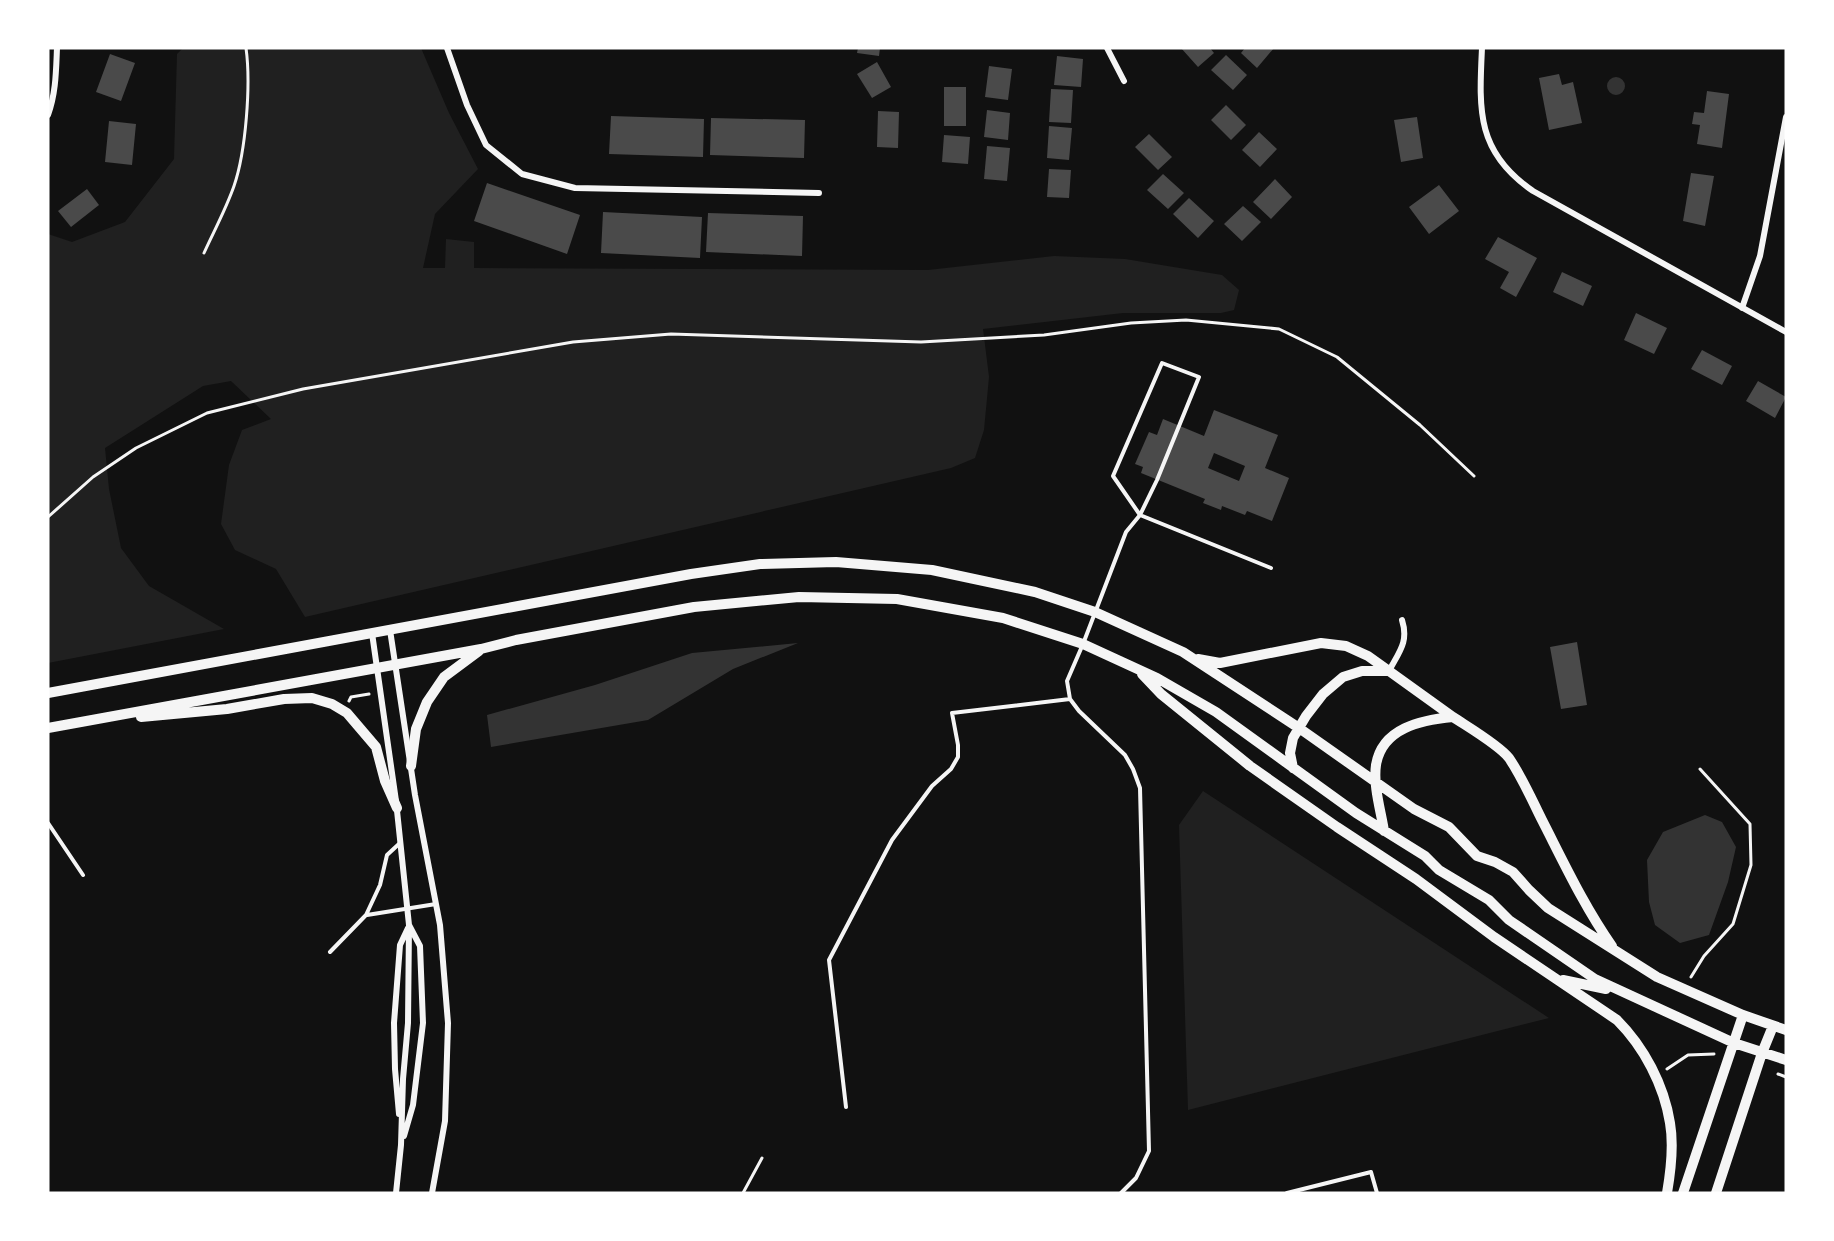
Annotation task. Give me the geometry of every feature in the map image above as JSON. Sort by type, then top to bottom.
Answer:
[{"type":"street","points":[[48,115],[56,83],[57,48]]},
{"type":"street","points":[[447,48],[467,105],[486,145],[522,174],[575,188],[819,193]]},
{"type":"street","points":[[1107,48],[1124,81]]},
{"type":"street","points":[[1482,48],[1480,105],[1482,122],[1496,156],[1516,180],[1786,332]]},
{"type":"street","points":[[1742,308],[1760,256],[1786,117]]},
{"type":"street","points":[[48,693],[691,574],[760,564],[836,562],[932,570],[1035,592],[1095,612],[1182,652],[1299,728],[1414,809],[1449,827],[1477,856],[1495,862],[1513,872],[1548,908],[1615,951],[1657,977],[1743,1015],[1786,1030]]},
{"type":"street","points":[[48,728],[481,649],[516,640],[694,607],[799,597],[897,599],[1004,618],[1083,644],[1156,678],[1216,712],[1356,813],[1489,900],[1509,920],[1529,935],[1595,979],[1734,1043],[1786,1060]]},
{"type":"street","points":[[1389,671],[1403,645],[1406,632],[1402,620]]},
{"type":"street","points":[[390,630],[411,766],[440,925],[448,1023],[445,1121],[432,1193]]},
{"type":"street","points":[[372,633],[397,808],[409,925],[408,1023],[396,1193]]},
{"type":"street","points":[[1193,658],[1220,663],[1321,643],[1346,646],[1368,656],[1453,717],[1478,732],[1508,757],[1596,924],[1615,951]]},
{"type":"street","points":[[411,766],[416,729],[427,702],[444,676],[481,649]]},
{"type":"street","points":[[1138,670],[1161,694],[1250,766],[1617,1020],[1629,1032],[1649,1062],[1662,1094],[1670,1122],[1672,1143],[1667,1193]]},
{"type":"street","points":[[1293,768],[1290,753],[1293,738],[1323,694],[1343,677],[1362,671],[1389,671]]},
{"type":"street","points":[[83,722],[227,709],[284,699],[312,698],[333,704],[347,712],[376,747],[385,781],[397,808]]},
{"type":"street","points":[[1384,831],[1376,782],[1376,766],[1381,751],[1393,734],[1417,723],[1453,717]]},
{"type":"street","points":[[401,1145],[413,1106],[423,1023],[420,946],[409,925]]},
{"type":"street","points":[[401,1145],[394,1023],[400,945],[409,925]]},
{"type":"street","points":[[1554,978],[1624,992]]},
{"type":"street","points":[[1683,1193],[1743,1015]]},
{"type":"street","points":[[1716,1193],[1773,1026]]},
{"type":"lane","points":[[1121,1193],[1136,1178],[1149,1151],[1140,789],[1125,755],[1079,711],[1070,699],[1067,681],[1126,532],[1140,515],[1157,480],[1199,378],[1162,363],[1113,476],[1140,515],[1271,568]]},
{"type":"lane","points":[[846,1107],[829,960],[892,840],[932,786],[951,768],[958,757],[952,713],[1070,699]]},
{"type":"lane","points":[[48,823],[83,875]]},
{"type":"lane","points":[[330,952],[366,915],[380,885],[387,855],[401,843]]},
{"type":"lane","points":[[366,915],[436,904]]},
{"type":"lane","points":[[1287,1193],[1371,1172],[1377,1193]]},
{"type":"path","points":[[204,254],[235,184],[242,150],[248,96],[246,48]]},
{"type":"path","points":[[48,517],[93,477],[136,448],[207,413],[303,389],[561,344],[670,334],[921,342],[1044,335],[1131,323],[1186,321],[1279,329],[1337,357],[1420,425],[1474,476]]},
{"type":"path","points":[[349,702],[351,697],[369,694]]},
{"type":"path","points":[[1684,989],[1704,956],[1733,924],[1751,865],[1750,824],[1700,769]]},
{"type":"path","points":[[1666,1070],[1688,1055],[1714,1054]]},
{"type":"path","points":[[1778,1074],[1786,1077]]},
{"type":"path","points":[[743,1193],[762,1158]]},
{"type":"shaded area","points":[[183,48],[421,48],[449,113],[478,169],[435,214],[423,268],[445,268],[446,239],[474,242],[474,268],[928,270],[1054,256],[1125,259],[1222,275],[1239,290],[1234,310],[1221,313],[1123,313],[983,329],[989,377],[984,430],[975,458],[951,468],[305,617],[276,569],[235,550],[221,524],[229,465],[242,430],[271,419],[231,381],[203,386],[105,448],[109,489],[121,548],[149,586],[224,629],[48,663],[48,234],[72,242],[125,222],[174,159],[177,54]]},
{"type":"shaded area","points":[[1616,77],[1624,82],[1625,86],[1620,94],[1616,95],[1608,90],[1607,86],[1612,78]]},
{"type":"shaded area","points":[[798,643],[733,669],[648,720],[491,747],[487,715],[595,685],[692,653]]},
{"type":"shaded area","points":[[1203,791],[1549,1018],[1188,1110],[1179,825]]},
{"type":"shaded area","points":[[1705,815],[1722,822],[1736,847],[1728,882],[1709,935],[1680,943],[1655,925],[1649,902],[1647,860],[1663,832]]},
{"type":"building","points":[[858,48],[880,48],[879,56],[857,53]]},
{"type":"building","points":[[1181,48],[1210,48],[1214,53],[1198,67]]},
{"type":"building","points":[[1245,48],[1274,48],[1257,68],[1241,53]]},
{"type":"building","points":[[110,54],[135,63],[121,101],[96,92]]},
{"type":"building","points":[[1226,55],[1247,75],[1233,90],[1211,70]]},
{"type":"building","points":[[1057,56],[1083,59],[1081,87],[1054,85]]},
{"type":"building","points":[[877,62],[891,87],[872,98],[857,74]]},
{"type":"building","points":[[989,66],[1012,69],[1008,100],[985,97]]},
{"type":"building","points":[[1559,74],[1562,85],[1573,82],[1582,123],[1549,130],[1539,78]]},
{"type":"building","points":[[944,87],[966,87],[966,126],[944,126]]},
{"type":"building","points":[[1051,89],[1073,90],[1071,123],[1049,122]]},
{"type":"building","points":[[1707,91],[1729,94],[1722,148],[1697,144],[1700,125],[1692,124],[1694,112],[1704,113]]},
{"type":"building","points":[[1226,105],[1246,125],[1231,140],[1211,120]]},
{"type":"building","points":[[987,110],[1010,113],[1008,140],[984,137]]},
{"type":"building","points":[[878,111],[899,112],[898,148],[877,147]]},
{"type":"building","points":[[611,116],[704,119],[703,157],[609,154]]},
{"type":"building","points":[[1417,117],[1423,158],[1401,162],[1394,120]]},
{"type":"building","points":[[711,118],[805,120],[804,158],[710,155]]},
{"type":"building","points":[[109,121],[136,124],[132,165],[105,162]]},
{"type":"building","points":[[1049,126],[1072,128],[1069,160],[1047,158]]},
{"type":"building","points":[[1259,132],[1277,149],[1260,167],[1242,150]]},
{"type":"building","points":[[1149,134],[1172,157],[1158,170],[1135,147]]},
{"type":"building","points":[[944,135],[970,137],[968,164],[942,162]]},
{"type":"building","points":[[987,146],[1010,148],[1007,181],[984,179]]},
{"type":"building","points":[[1049,169],[1071,170],[1069,198],[1047,197]]},
{"type":"building","points":[[1691,173],[1714,176],[1705,226],[1683,221]]},
{"type":"building","points":[[1163,174],[1184,193],[1168,209],[1147,190]]},
{"type":"building","points":[[1275,179],[1292,197],[1271,219],[1253,202]]},
{"type":"building","points":[[487,183],[580,215],[567,254],[474,221]]},
{"type":"building","points":[[1439,185],[1459,211],[1429,234],[1409,207]]},
{"type":"building","points":[[87,189],[99,205],[71,227],[58,211]]},
{"type":"building","points":[[1189,198],[1214,221],[1198,238],[1173,214]]},
{"type":"building","points":[[1243,206],[1261,222],[1242,241],[1224,224]]},
{"type":"building","points":[[603,212],[702,217],[700,258],[601,253]]},
{"type":"building","points":[[708,213],[803,216],[802,256],[706,252]]},
{"type":"building","points":[[1498,237],[1537,258],[1516,297],[1500,288],[1509,272],[1485,259]]},
{"type":"building","points":[[1562,272],[1592,286],[1583,306],[1553,292]]},
{"type":"building","points":[[1636,313],[1667,328],[1654,354],[1624,340]]},
{"type":"building","points":[[1702,350],[1732,366],[1722,385],[1691,369]]},
{"type":"building","points":[[1758,381],[1786,397],[1775,418],[1746,401]]},
{"type":"building","points":[[1214,410],[1278,435],[1265,468],[1289,478],[1272,521],[1247,511],[1245,515],[1222,506],[1221,510],[1203,503],[1205,499],[1141,473],[1143,467],[1135,464],[1149,432],[1157,435],[1163,419],[1204,436]],"holes":[[[1214,453],[1245,466],[1239,481],[1208,468]]]},
{"type":"building","points":[[1577,642],[1587,705],[1561,709],[1550,647]]}]
